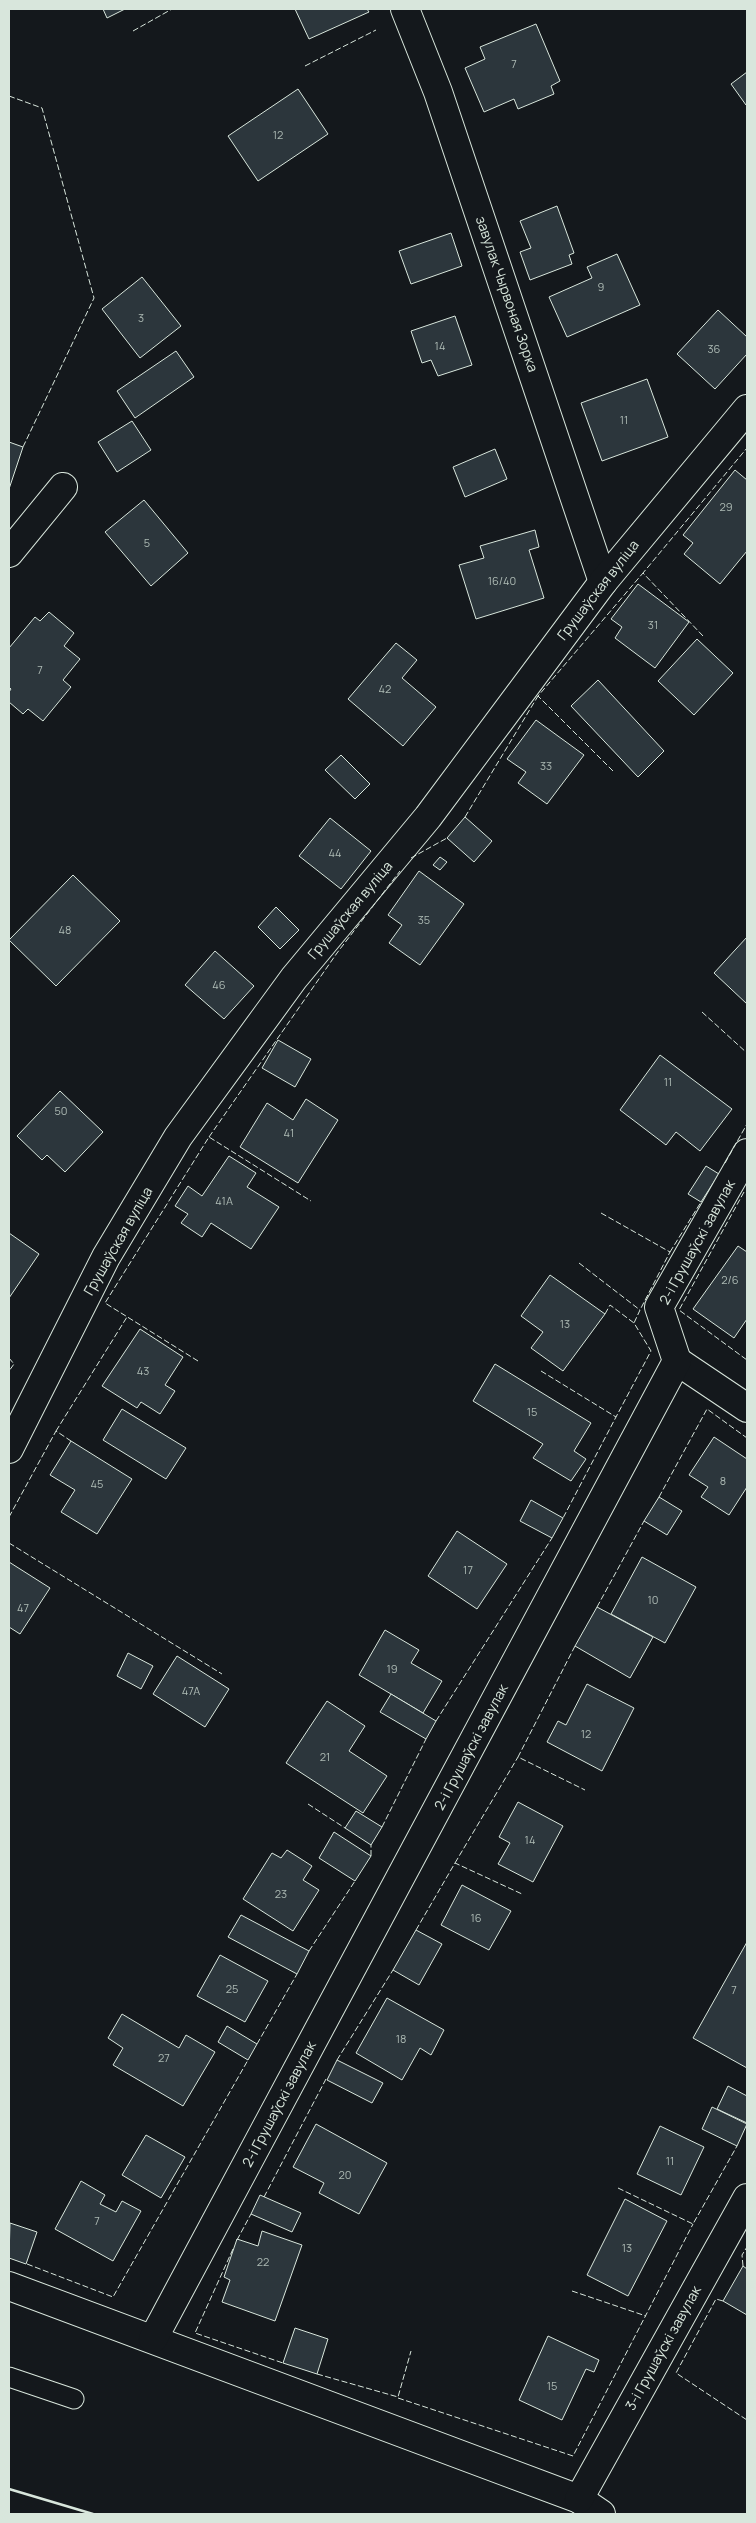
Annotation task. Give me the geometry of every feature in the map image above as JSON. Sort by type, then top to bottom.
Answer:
[{"type":"street","name":"завулак Чырвоная Зорка","points":[[405,9],[441,101],[603,582]]},
{"type":"street","name":"Грушаўская вуліца","points":[[9,1450],[106,1257],[178,1138],[294,978],[428,817],[603,582],[747,409]]},
{"type":"street","points":[[9,553],[63,487]]},
{"type":"street","name":"2-і Грушаўскі завулак","points":[[153,2339],[678,1361],[659,1307],[747,1153]]},
{"type":"street","points":[[678,1361],[747,1408]]},
{"type":"street","name":"3-і Грушаўскі завулак","points":[[579,2499],[747,2198]]},
{"type":"street","points":[[9,2286],[579,2499],[601,2514]]},
{"type":"lane","points":[[9,2377],[74,2399]]},
{"type":"building","points":[[103,9],[125,9],[107,18]]},
{"type":"building","points":[[295,9],[367,9],[369,12],[309,39]]},
{"type":"building","points":[[536,24],[560,81],[551,86],[554,94],[518,109],[514,99],[484,112],[465,68],[485,59],[480,47]]},
{"type":"building","points":[[747,72],[747,104],[746,105],[731,84]]},
{"type":"building","points":[[298,89],[328,134],[258,181],[228,136]]},
{"type":"building","points":[[557,206],[574,253],[569,255],[572,264],[530,280],[520,252],[531,248],[520,221]]},
{"type":"building","points":[[451,233],[462,266],[411,284],[399,251]]},
{"type":"building","points":[[617,254],[640,305],[567,337],[549,297],[592,278],[587,267]]},
{"type":"building","points":[[142,277],[181,326],[140,358],[102,309]]},
{"type":"building","points":[[718,310],[747,337],[747,354],[715,389],[677,354]]},
{"type":"building","points":[[455,316],[472,365],[438,376],[431,360],[422,363],[411,331]]},
{"type":"building","points":[[176,351],[194,377],[135,418],[117,391]]},
{"type":"building","points":[[647,379],[668,437],[602,461],[581,403]]},
{"type":"building","points":[[132,421],[151,450],[117,472],[98,442]]},
{"type":"building","points":[[9,442],[23,447],[9,489]]},
{"type":"building","points":[[495,449],[507,479],[465,497],[453,467]]},
{"type":"building","points":[[735,470],[747,480],[747,551],[720,584],[684,554],[693,543],[683,535]]},
{"type":"building","points":[[144,500],[188,553],[151,586],[105,532]]},
{"type":"building","points":[[535,530],[539,547],[529,550],[544,598],[476,619],[459,565],[484,558],[480,546]]},
{"type":"building","points":[[638,584],[689,622],[655,668],[615,638],[622,627],[611,619]]},
{"type":"building","points":[[49,612],[74,633],[64,646],[80,659],[63,680],[71,687],[43,721],[28,709],[23,714],[9,702],[9,692],[11,689],[9,687],[9,648],[35,617],[40,621]]},
{"type":"building","points":[[697,639],[733,673],[694,715],[658,681]]},
{"type":"building","points":[[396,643],[417,660],[402,678],[436,707],[403,746],[348,699]]},
{"type":"building","points":[[598,680],[664,751],[638,777],[571,706]]},
{"type":"building","points":[[536,720],[584,755],[547,804],[518,783],[526,772],[507,759]]},
{"type":"building","points":[[341,755],[370,784],[355,799],[325,770]]},
{"type":"building","points":[[465,817],[492,841],[474,862],[447,838]]},
{"type":"building","points":[[330,818],[371,851],[341,889],[299,856]]},
{"type":"building","points":[[440,857],[447,862],[440,870],[433,865]]},
{"type":"building","points":[[419,871],[464,904],[420,965],[389,943],[402,925],[388,915]]},
{"type":"building","points":[[73,875],[120,921],[56,986],[9,940]]},
{"type":"building","points":[[276,907],[299,930],[280,949],[258,927]]},
{"type":"building","points":[[747,937],[747,1004],[714,973]]},
{"type":"building","points":[[215,951],[254,986],[224,1019],[185,985]]},
{"type":"building","points":[[278,1040],[311,1059],[295,1087],[262,1068]]},
{"type":"building","points":[[660,1055],[732,1109],[700,1151],[676,1132],[666,1145],[620,1110]]},
{"type":"building","points":[[60,1091],[103,1132],[65,1172],[47,1155],[42,1160],[17,1136]]},
{"type":"building","points":[[306,1099],[338,1120],[298,1183],[240,1147],[267,1103],[293,1120]]},
{"type":"building","points":[[229,1156],[256,1173],[247,1187],[279,1207],[251,1249],[211,1223],[202,1237],[181,1223],[188,1214],[175,1206],[188,1186],[202,1196]]},
{"type":"building","points":[[706,1166],[719,1174],[701,1202],[688,1194]]},
{"type":"building","points":[[9,1233],[39,1254],[9,1298]]},
{"type":"building","points":[[738,1246],[747,1252],[747,1319],[734,1338],[693,1309]]},
{"type":"building","points":[[550,1275],[605,1314],[563,1371],[531,1348],[543,1332],[521,1316]]},
{"type":"building","points":[[140,1329],[183,1357],[165,1385],[175,1391],[160,1414],[141,1402],[137,1408],[102,1386]]},
{"type":"building","points":[[495,1364],[591,1423],[574,1451],[586,1459],[571,1481],[533,1458],[543,1444],[473,1401]]},
{"type":"building","points":[[122,1409],[186,1448],[166,1479],[103,1440]]},
{"type":"building","points":[[714,1437],[747,1459],[747,1487],[729,1515],[701,1497],[708,1487],[689,1475]]},
{"type":"building","points":[[71,1441],[132,1479],[97,1534],[61,1512],[75,1490],[50,1475]]},
{"type":"building","points":[[659,1497],[682,1511],[667,1535],[644,1521]]},
{"type":"building","points":[[531,1500],[563,1518],[552,1538],[520,1521]]},
{"type":"building","points":[[457,1531],[507,1564],[477,1609],[428,1576]]},
{"type":"building","points":[[642,1557],[696,1587],[665,1643],[611,1614]]},
{"type":"building","points":[[9,1562],[50,1588],[20,1634],[9,1627]]},
{"type":"building","points":[[597,1607],[653,1637],[630,1678],[575,1646]]},
{"type":"building","points":[[385,1630],[419,1650],[411,1663],[442,1681],[423,1713],[359,1675]]},
{"type":"building","points":[[128,1653],[153,1666],[141,1689],[117,1676]]},
{"type":"building","points":[[177,1656],[229,1689],[205,1727],[153,1694]]},
{"type":"building","points":[[587,1684],[634,1708],[602,1771],[547,1742],[558,1721],[566,1725]]},
{"type":"building","points":[[391,1694],[436,1721],[426,1739],[380,1712]]},
{"type":"building","points":[[327,1701],[365,1726],[349,1751],[387,1776],[363,1813],[286,1763]]},
{"type":"building","points":[[518,1802],[563,1826],[533,1882],[498,1864],[510,1843],[499,1837]]},
{"type":"building","points":[[356,1811],[382,1827],[371,1845],[345,1828]]},
{"type":"building","points":[[334,1832],[371,1856],[355,1881],[319,1858]]},
{"type":"building","points":[[287,1850],[312,1866],[303,1880],[319,1890],[293,1931],[243,1899],[272,1853],[281,1858]]},
{"type":"building","points":[[462,1885],[511,1911],[489,1950],[441,1925]]},
{"type":"building","points":[[241,1915],[309,1951],[297,1974],[228,1937]]},
{"type":"building","points":[[416,1930],[442,1944],[419,1985],[393,1970]]},
{"type":"building","points":[[747,1942],[747,2068],[693,2038]]},
{"type":"building","points":[[220,1955],[268,1981],[245,2022],[197,1996]]},
{"type":"building","points":[[387,1998],[444,2030],[431,2055],[420,2048],[402,2080],[356,2053]]},
{"type":"building","points":[[122,2014],[179,2048],[186,2035],[215,2052],[183,2106],[113,2065],[123,2048],[108,2038]]},
{"type":"building","points":[[227,2026],[257,2044],[248,2060],[218,2042]]},
{"type":"building","points":[[337,2060],[383,2083],[372,2103],[327,2080]]},
{"type":"building","points":[[728,2086],[747,2096],[747,2123],[717,2109]]},
{"type":"building","points":[[712,2107],[747,2124],[737,2146],[702,2129]]},
{"type":"building","points":[[316,2124],[387,2163],[359,2214],[319,2193],[324,2183],[293,2167]]},
{"type":"building","points":[[660,2126],[704,2147],[681,2195],[637,2174]]},
{"type":"building","points":[[146,2135],[185,2157],[161,2198],[122,2175]]},
{"type":"building","points":[[81,2181],[105,2195],[100,2204],[116,2212],[122,2201],[141,2211],[113,2261],[55,2229]]},
{"type":"building","points":[[260,2195],[301,2213],[292,2232],[251,2214]]},
{"type":"building","points":[[625,2199],[667,2221],[628,2296],[587,2275]]},
{"type":"building","points":[[10,2223],[37,2232],[26,2264],[9,2258]]},
{"type":"building","points":[[262,2231],[302,2245],[275,2321],[222,2302],[230,2280],[224,2277],[237,2239],[258,2246]]},
{"type":"building","points":[[743,2266],[747,2269],[747,2315],[723,2301]]},
{"type":"building","points":[[295,2328],[328,2339],[317,2374],[283,2363]]},
{"type":"building","points":[[548,2336],[599,2360],[594,2372],[586,2369],[562,2420],[519,2400]]},
{"type":"fence","points":[[133,31],[172,9]]},
{"type":"fence","points":[[305,66],[376,30]]},
{"type":"fence","points":[[9,96],[42,108],[94,298],[23,447]]},
{"type":"fence","points":[[703,636],[643,573],[747,448]]},
{"type":"fence","points":[[613,771],[538,696],[643,573]]},
{"type":"fence","points":[[465,817],[538,696]]},
{"type":"fence","points":[[411,858],[447,838]]},
{"type":"fence","points":[[209,1137],[337,953],[400,871]]},
{"type":"fence","points":[[702,1012],[747,1053]]},
{"type":"fence","points":[[725,1163],[747,1124]]},
{"type":"fence","points":[[198,1361],[105,1303],[209,1137],[311,1201]]},
{"type":"fence","points":[[744,1192],[679,1310],[747,1360]]},
{"type":"fence","points":[[670,1252],[701,1202]]},
{"type":"fence","points":[[601,1213],[670,1252],[640,1310]]},
{"type":"fence","points":[[579,1263],[640,1310],[634,1323]]},
{"type":"fence","points":[[605,1314],[610,1305],[634,1323],[651,1351],[616,1417]]},
{"type":"fence","points":[[56,1431],[127,1317]]},
{"type":"fence","points":[[9,1358],[14,1364],[9,1371]]},
{"type":"fence","points":[[541,1371],[616,1417],[563,1518]]},
{"type":"fence","points":[[659,1497],[707,1409],[747,1438]]},
{"type":"fence","points":[[9,1517],[56,1431],[71,1441]]},
{"type":"fence","points":[[597,1607],[644,1521]]},
{"type":"fence","points":[[436,1721],[552,1538]]},
{"type":"fence","points":[[9,1543],[222,1674]]},
{"type":"fence","points":[[575,1646],[518,1757],[585,1790]]},
{"type":"fence","points":[[382,1827],[426,1739]]},
{"type":"fence","points":[[455,1863],[518,1757]]},
{"type":"fence","points":[[308,1804],[345,1828]]},
{"type":"fence","points":[[371,1845],[371,1856]]},
{"type":"fence","points":[[416,1930],[455,1863],[522,1894]]},
{"type":"fence","points":[[309,1951],[355,1881]]},
{"type":"fence","points":[[337,2060],[393,1970]]},
{"type":"fence","points":[[257,2044],[297,1974]]},
{"type":"fence","points":[[27,2264],[113,2297],[248,2060]]},
{"type":"fence","points":[[264,2197],[326,2079]]},
{"type":"fence","points":[[618,2188],[693,2224],[737,2146]]},
{"type":"fence","points":[[237,2240],[251,2214]]},
{"type":"fence","points":[[398,2398],[573,2456],[693,2224]]},
{"type":"fence","points":[[743,2266],[742,2255],[747,2247]]},
{"type":"fence","points":[[233,2249],[195,2333],[283,2363]]},
{"type":"fence","points":[[572,2291],[646,2316]]},
{"type":"fence","points":[[723,2301],[716,2299],[676,2373],[747,2420]]},
{"type":"fence","points":[[317,2374],[398,2397],[411,2351]]},
{"type":"wall","points":[[9,2489],[93,2514]]}]
